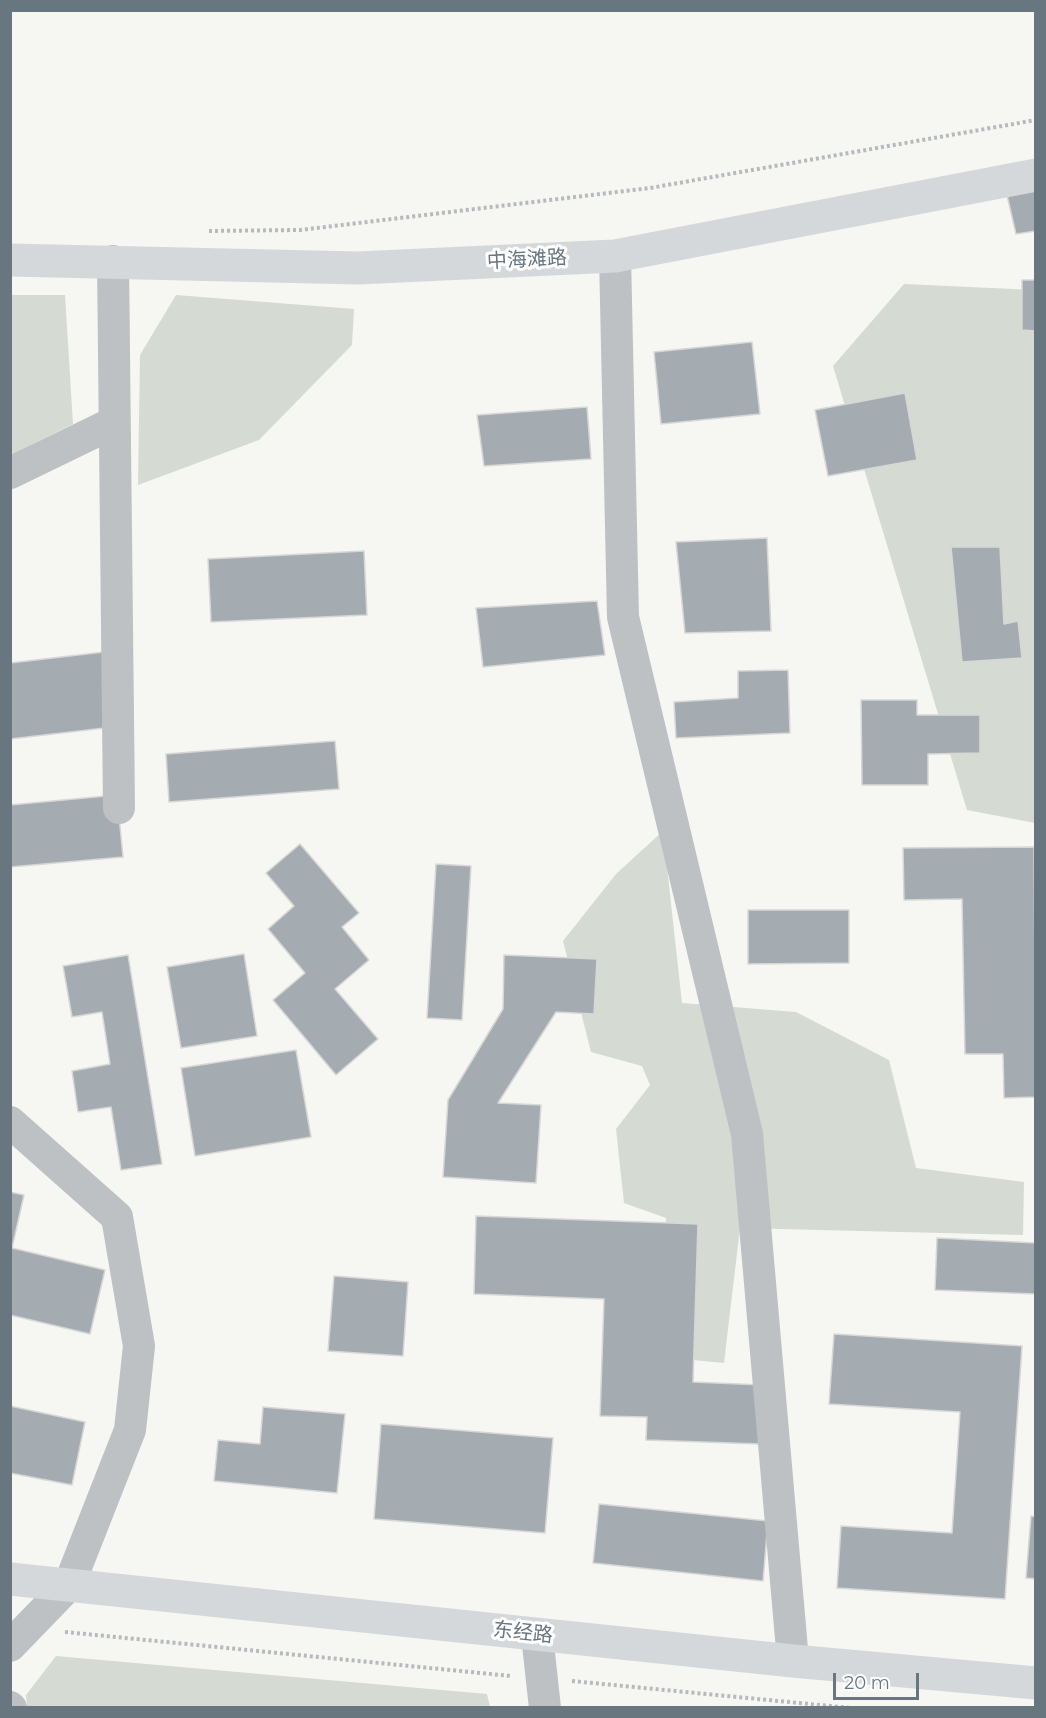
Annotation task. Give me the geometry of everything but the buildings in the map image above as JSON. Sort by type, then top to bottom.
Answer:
[{"type":"main road","name":"中海滩路","points":[[10,260],[358,268],[615,256],[1035,175]]},
{"type":"main road","name":"东经路","points":[[10,1580],[793,1661],[1035,1683]]},
{"type":"street","points":[[615,256],[623,617],[747,1134],[793,1661]]},
{"type":"street","points":[[113,261],[119,808]]},
{"type":"street","points":[[10,472],[113,423]]},
{"type":"street","points":[[10,1122],[117,1217],[139,1346],[130,1430],[69,1585],[19,1637]]},
{"type":"street","points":[[537,1635],[544,1693]]},
{"type":"path","points":[[207,231],[300,230],[650,188],[1035,120]]},
{"type":"path","points":[[19,1637],[544,1693],[850,1707]]},
{"type":"shaded area","points":[[904,284],[1035,290],[1035,823],[967,810],[833,366]]},
{"type":"shaded area","points":[[11,295],[65,295],[73,424],[11,455]]},
{"type":"shaded area","points":[[176,295],[354,309],[352,345],[259,440],[138,485],[140,355]]},
{"type":"shaded area","points":[[663,831],[682,1003],[796,1012],[889,1060],[916,1168],[1024,1182],[1023,1235],[740,1228],[724,1363],[662,1357],[666,1218],[624,1203],[616,1129],[650,1085],[642,1066],[591,1052],[563,941],[616,874]]},
{"type":"shaded area","points":[[56,1656],[487,1694],[490,1707],[27,1707],[26,1695]]}]
